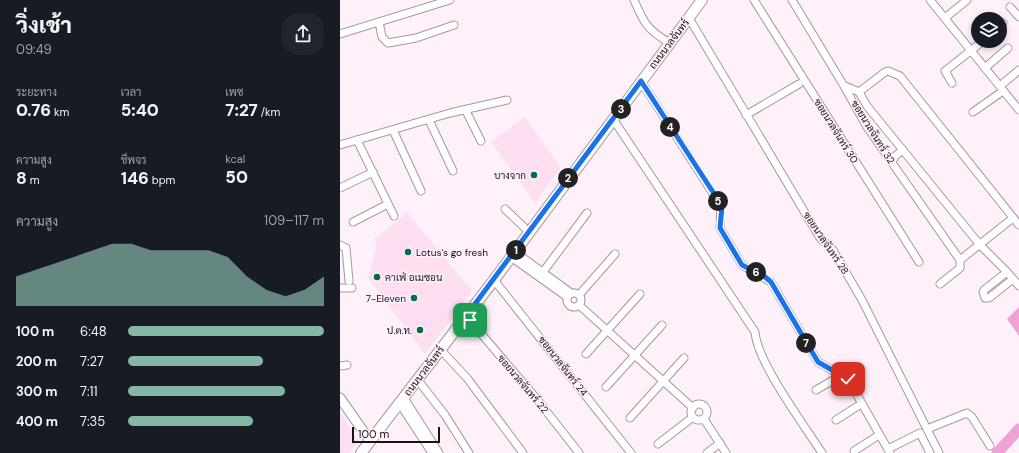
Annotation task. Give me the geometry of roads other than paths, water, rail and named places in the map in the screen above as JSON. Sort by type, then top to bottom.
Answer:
[{"type":"main road","name":"ถนนนวลจันทร์","points":[[361,453],[494,280],[702,0]]},
{"type":"street","points":[[340,34],[450,0]]},
{"type":"street","points":[[634,0],[645,25],[656,35],[670,43]]},
{"type":"street","name":"ซอยนวลจันทร์ 30","points":[[754,0],[919,262]]},
{"type":"street","name":"ซอยนวลจันทร์ 32","points":[[792,0],[867,127],[960,260]]},
{"type":"street","points":[[930,0],[1019,110]]},
{"type":"street","points":[[945,18],[967,0]]},
{"type":"street","points":[[1010,7],[1019,17]]},
{"type":"street","name":"ซอยนวลจันทร์ 28","points":[[688,18],[820,238],[833,250],[852,282],[939,453]]},
{"type":"street","points":[[379,22],[383,40],[388,43],[416,38],[454,25]]},
{"type":"street","points":[[952,83],[945,71],[975,48]]},
{"type":"street","points":[[985,68],[1008,48]]},
{"type":"street","points":[[973,112],[1019,70]]},
{"type":"street","points":[[859,92],[870,81],[885,72],[888,71],[900,76],[1019,225]]},
{"type":"street","points":[[641,81],[722,206],[720,228],[742,265],[764,276],[771,282],[818,362],[848,379],[889,451],[920,433],[930,453]]},
{"type":"street","points":[[746,115],[799,84]]},
{"type":"street","points":[[844,86],[859,92],[867,106],[980,245],[1019,286]]},
{"type":"street","points":[[340,145],[507,100]]},
{"type":"street","points":[[466,110],[481,141]]},
{"type":"street","points":[[429,120],[453,171]]},
{"type":"street","points":[[613,120],[755,332],[756,343],[770,370],[822,453]]},
{"type":"street","points":[[393,130],[421,191]]},
{"type":"street","points":[[357,140],[394,216]]},
{"type":"street","points":[[892,162],[894,156],[903,150]]},
{"type":"street","points":[[340,188],[373,172]]},
{"type":"street","points":[[353,222],[388,204]]},
{"type":"street","points":[[505,209],[529,232]]},
{"type":"street","points":[[543,272],[587,213]]},
{"type":"street","points":[[940,284],[960,268],[960,260],[1013,218]]},
{"type":"street","points":[[340,245],[346,248],[350,284],[340,288]]},
{"type":"street","points":[[513,254],[543,272],[569,295]]},
{"type":"street","points":[[513,254],[569,295],[579,295],[615,254]]},
{"type":"street","points":[[1007,272],[984,290],[983,292],[985,298],[989,298],[1013,279]]},
{"type":"street","name":"ซอยนวลจันทร์ 24","points":[[494,280],[631,453]]},
{"type":"street","points":[[586,354],[640,294]]},
{"type":"street","points":[[569,295],[567,302],[569,306],[574,307],[579,305]]},
{"type":"street","points":[[579,295],[581,299],[579,305]]},
{"type":"street","points":[[579,305],[693,408]]},
{"type":"street","name":"ซอยนวลจันทร์ 22","points":[[466,316],[536,398],[579,453]]},
{"type":"street","points":[[606,387],[662,325]]},
{"type":"street","points":[[440,349],[467,378],[523,453]]},
{"type":"street","points":[[630,418],[684,358]]},
{"type":"street","points":[[816,390],[842,375]]},
{"type":"street","points":[[417,379],[445,415],[469,453]]},
{"type":"street","points":[[340,398],[370,441]]},
{"type":"street","points":[[402,401],[432,453]]},
{"type":"street","points":[[402,401],[439,453]]},
{"type":"street","points":[[836,420],[862,404]]},
{"type":"street","points":[[693,408],[700,405],[705,407],[707,412],[704,419]]},
{"type":"street","points":[[693,408],[692,413],[694,417],[698,420],[704,419]]},
{"type":"street","points":[[927,429],[967,413],[973,418],[990,446]]},
{"type":"street","points":[[658,444],[694,417]]},
{"type":"street","points":[[704,419],[726,453]]},
{"type":"street","points":[[854,450],[879,435]]},
{"type":"street","points":[[707,453],[720,443]]},
{"type":"waterway","points":[[997,453],[1019,429]]},
{"type":"place","name":"บางจาก","points":[[534,175]]},
{"type":"place","name":"Lotus's go fresh","points":[[408,252]]},
{"type":"place","name":"คาเฟ่ อเมซอน","points":[[377,277]]},
{"type":"place","name":"7-Eleven","points":[[414,298]]},
{"type":"place","name":"ป.ต.ท.","points":[[420,330]]}]
